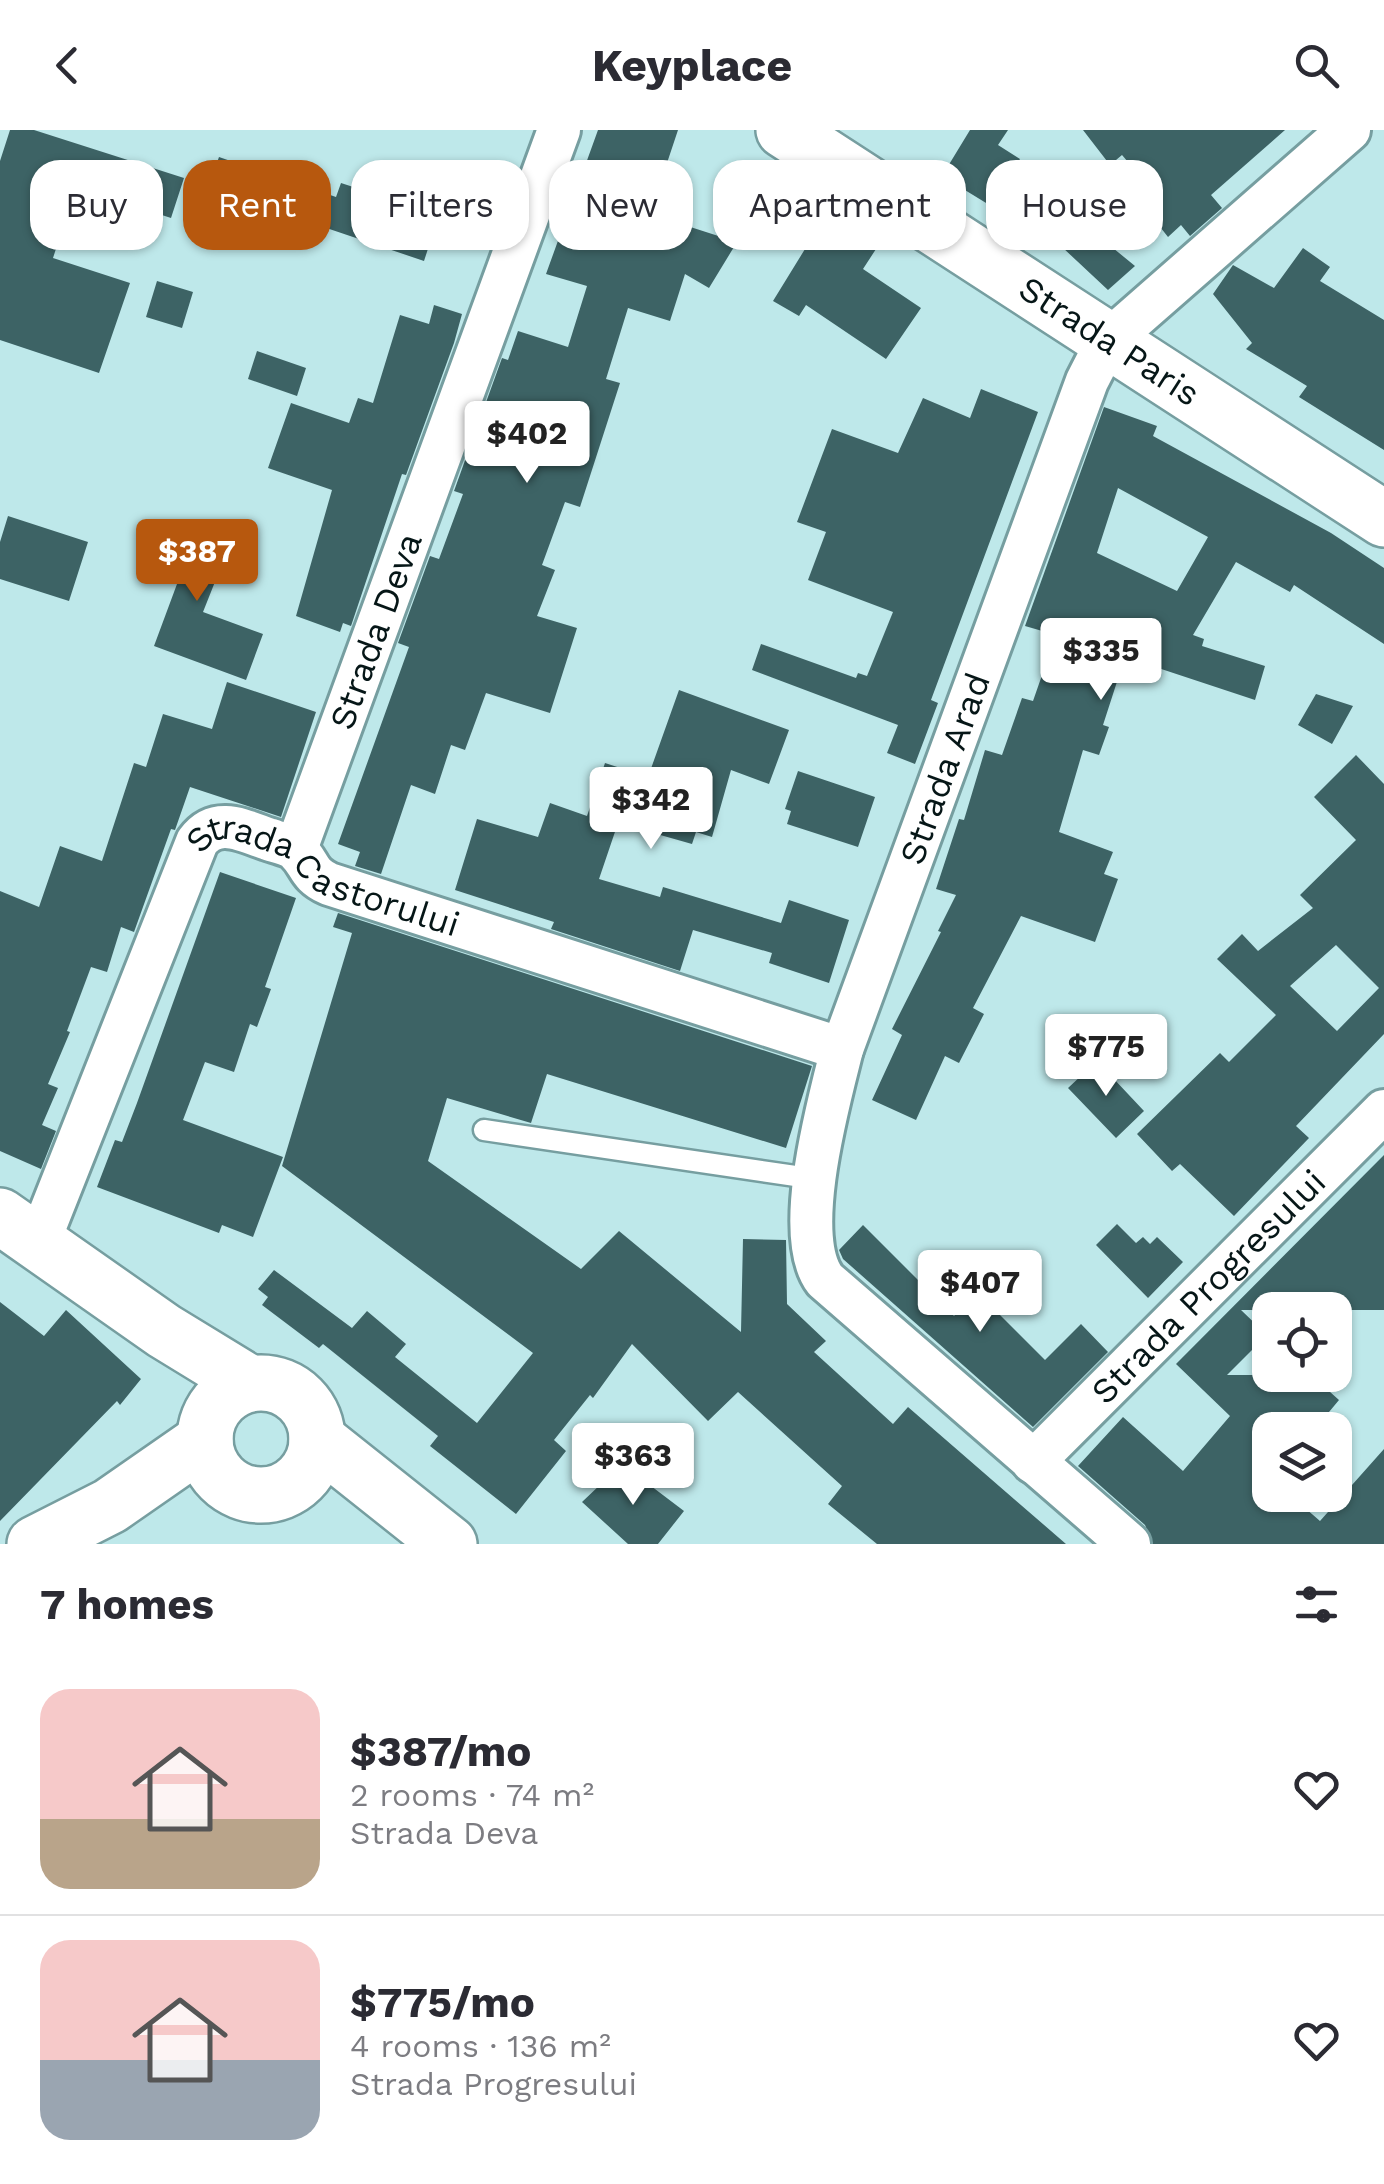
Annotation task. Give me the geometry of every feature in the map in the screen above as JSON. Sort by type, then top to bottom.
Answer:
[{"type":"street","name":"Strada Deva","points":[[296,849],[559,130]]},
{"type":"street","name":"Strada Paris","points":[[784,130],[1384,520]]},
{"type":"street","name":"Strada Arad","points":[[1129,1544],[825,1280],[816,1269],[811,1240],[816,1178],[842,1049],[1087,381],[1107,342],[1349,130]]},
{"type":"street","name":"Strada Castorului","points":[[49,1242],[197,842],[204,832],[232,826],[296,849],[310,872],[329,884],[842,1049]]},
{"type":"street","name":"Strada Progresului","points":[[1033,1462],[1384,1111]]},
{"type":"street","points":[[0,1188],[49,1242],[164,1331],[224,1430],[260,1495],[290,1486],[305,1474],[314,1457],[317,1438],[315,1422],[296,1395],[266,1383],[224,1430],[110,1506],[35,1544]]},
{"type":"street","points":[[0,1246],[30,1260],[49,1242]]},
{"type":"street","points":[[317,1438],[444,1540]]},
{"type":"street","points":[[290,1486],[444,1540]]},
{"type":"lane","points":[[484,1130],[816,1178]]},
{"type":"building","points":[[10,130],[34,130],[128,160],[30,160],[30,250],[56,250],[53,258],[130,283],[99,373],[0,340],[0,161]]},
{"type":"building","points":[[598,130],[678,130],[668,160],[587,160]]},
{"type":"building","points":[[970,130],[1008,130],[998,145],[1020,159],[986,160],[986,203],[966,191],[966,160],[952,160]]},
{"type":"building","points":[[1083,130],[1285,130],[1211,195],[1222,208],[1190,236],[1181,225],[1168,237],[1163,231],[1163,160],[1126,160],[1122,155],[1106,160]]},
{"type":"building","points":[[163,171],[183,178],[171,218],[163,215]]},
{"type":"building","points":[[341,183],[351,186],[351,236],[331,230],[331,195],[336,197]]},
{"type":"building","points":[[693,228],[713,234],[713,250],[732,250],[709,288],[685,274],[670,321],[628,308],[606,379],[620,383],[580,507],[565,502],[542,565],[555,570],[537,616],[577,628],[550,713],[486,693],[465,750],[451,745],[435,794],[411,785],[381,874],[355,866],[360,852],[338,844],[409,647],[398,643],[430,556],[439,559],[463,494],[454,491],[502,358],[508,360],[518,331],[568,347],[587,286],[546,274],[555,250],[693,250]]},
{"type":"building","points":[[1303,248],[1330,267],[1320,281],[1384,320],[1384,450],[1299,397],[1307,386],[1246,349],[1252,343],[1213,294],[1233,265],[1274,288]]},
{"type":"building","points":[[391,250],[428,250],[424,261]]},
{"type":"building","points":[[804,250],[875,250],[863,269],[921,308],[886,359],[806,305],[799,316],[773,301]]},
{"type":"building","points":[[1065,250],[1115,250],[1135,266],[1108,290]]},
{"type":"building","points":[[157,281],[193,292],[182,328],[146,317]]},
{"type":"building","points":[[434,305],[462,314],[351,626],[343,623],[340,632],[296,616],[332,490],[268,468],[291,403],[349,423],[358,398],[373,403],[400,315],[429,324]]},
{"type":"building","points":[[257,351],[306,368],[297,396],[248,379]]},
{"type":"building","points":[[981,389],[1038,412],[931,700],[938,703],[915,764],[887,753],[898,725],[752,670],[761,644],[856,678],[858,673],[867,676],[893,612],[808,580],[826,532],[797,522],[832,429],[898,453],[923,398],[970,418]]},
{"type":"building","points":[[1104,407],[1157,426],[1153,436],[1331,533],[1384,568],[1384,644],[1294,585],[1290,592],[1236,562],[1193,635],[1204,639],[1202,646],[1265,666],[1255,700],[1125,657],[1103,725],[1109,727],[1099,755],[1083,750],[1059,832],[1113,852],[1104,874],[1118,879],[1095,942],[1021,916],[973,1008],[984,1014],[959,1063],[945,1056],[916,1120],[872,1100],[902,1035],[892,1029],[956,895],[936,889],[959,819],[964,820],[985,750],[1002,755],[1022,698],[1033,701],[1056,635],[1025,626]],"holes":[[[1118,488],[1208,537],[1177,591],[1097,553]]]},
{"type":"building","points":[[8,516],[88,542],[69,601],[0,579],[0,542]]},
{"type":"building","points":[[159,522],[228,549],[203,612],[263,634],[246,680],[154,646],[177,584],[141,569]]},
{"type":"building","points":[[227,682],[316,712],[281,817],[190,787],[134,932],[121,927],[107,972],[91,967],[48,1084],[58,1088],[42,1125],[56,1131],[41,1169],[0,1151],[0,891],[39,907],[60,846],[102,861],[134,763],[146,767],[163,714],[212,729]]},
{"type":"building","points":[[679,690],[789,730],[769,784],[731,770],[712,837],[696,832],[692,844],[618,823],[599,879],[660,897],[663,887],[781,923],[789,900],[849,920],[829,983],[769,963],[772,953],[693,930],[680,971],[551,929],[554,922],[455,890],[477,819],[538,837],[550,803],[587,816],[605,763],[648,777]]},
{"type":"building","points":[[1316,694],[1353,706],[1332,744],[1298,725]]},
{"type":"building","points":[[1356,755],[1384,784],[1384,1034],[1296,1126],[1309,1138],[1234,1216],[1180,1164],[1172,1171],[1137,1134],[1220,1053],[1229,1062],[1276,1015],[1217,959],[1242,934],[1258,951],[1313,908],[1300,895],[1356,840],[1314,797]],"holes":[[[1336,945],[1379,988],[1337,1031],[1290,986]]]},
{"type":"building","points":[[798,771],[875,797],[858,847],[787,824],[791,811],[785,809]]},
{"type":"building","points":[[220,872],[296,898],[265,987],[271,989],[257,1027],[250,1024],[234,1072],[205,1062],[183,1120],[283,1157],[253,1237],[222,1225],[219,1233],[97,1187],[115,1140],[122,1142]]},
{"type":"building","points":[[338,913],[812,1066],[786,1148],[547,1074],[531,1123],[447,1098],[428,1161],[581,1269],[619,1231],[741,1332],[743,1239],[786,1240],[787,1304],[826,1341],[814,1352],[893,1424],[908,1407],[1066,1544],[877,1544],[828,1504],[842,1486],[738,1392],[708,1421],[632,1344],[593,1398],[590,1395],[554,1440],[566,1451],[516,1514],[430,1446],[438,1436],[323,1344],[319,1348],[262,1305],[268,1297],[258,1289],[274,1270],[352,1328],[367,1311],[406,1344],[395,1357],[477,1423],[533,1353],[282,1166],[352,933],[333,927]]},
{"type":"building","points":[[1097,1061],[1144,1111],[1116,1138],[1068,1088]]},
{"type":"building","points":[[1384,1155],[1384,1310],[1352,1310],[1352,1292],[1252,1292],[1252,1310],[1241,1310],[1252,1321],[1252,1350],[1227,1375],[1252,1375],[1252,1392],[1330,1392],[1339,1400],[1329,1412],[1252,1412],[1252,1512],[1310,1512],[1320,1521],[1328,1512],[1352,1512],[1352,1485],[1384,1449],[1384,1544],[1153,1544],[1145,1525],[1078,1466],[1123,1417],[1183,1471],[1230,1416],[1176,1364]]},
{"type":"building","points":[[1117,1224],[1136,1243],[1143,1237],[1150,1244],[1157,1237],[1183,1262],[1148,1298],[1096,1245]]},
{"type":"building","points":[[863,1225],[954,1316],[977,1292],[1045,1360],[1081,1324],[1108,1352],[1033,1427],[843,1259],[839,1250]]},
{"type":"building","points":[[0,1302],[44,1336],[66,1310],[141,1379],[120,1405],[117,1401],[0,1521]]},
{"type":"building","points":[[622,1464],[684,1511],[658,1544],[628,1544],[582,1502]]}]
